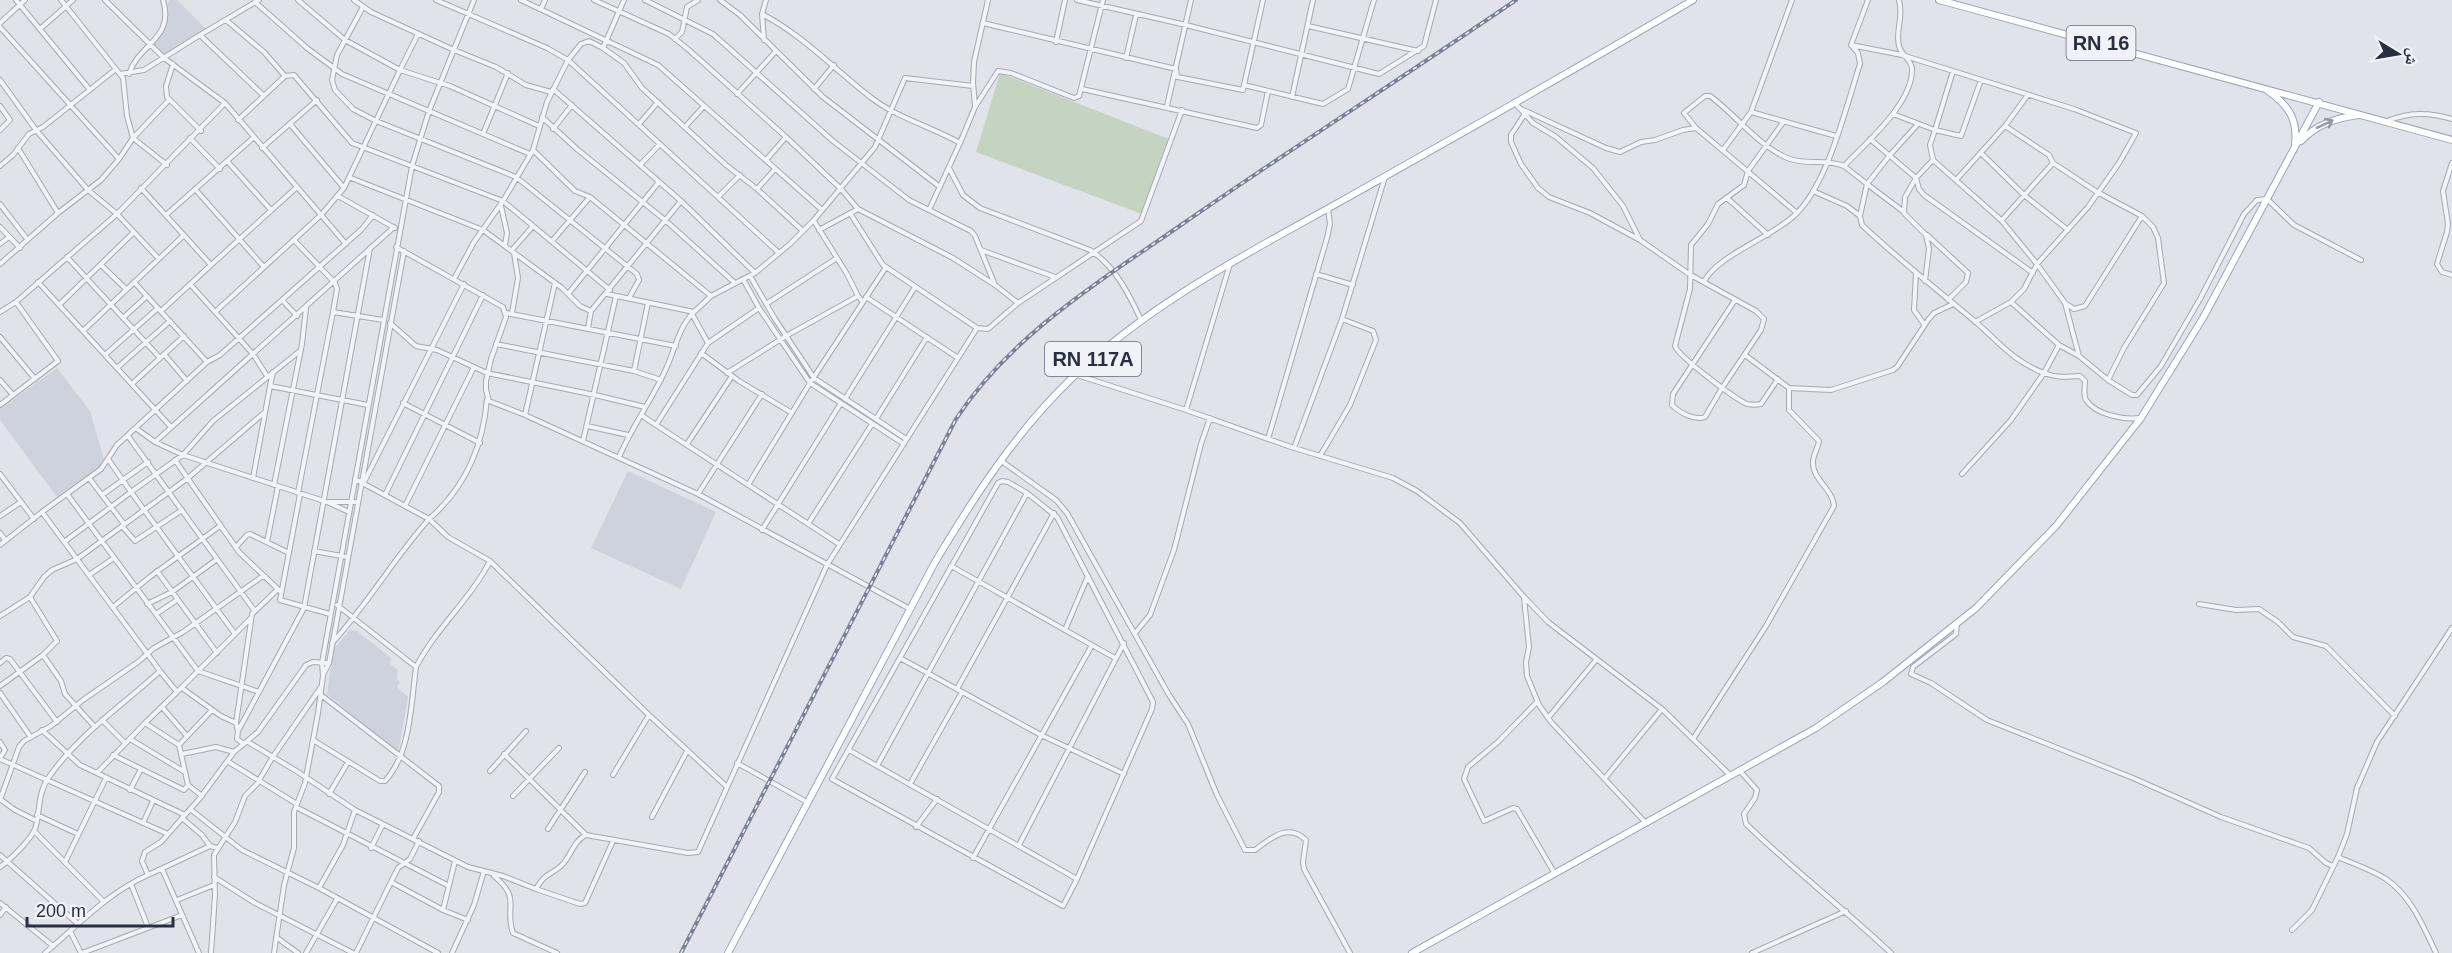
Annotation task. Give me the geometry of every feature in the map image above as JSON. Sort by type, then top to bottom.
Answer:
[{"type":"main road","name":"RN 117A","points":[[728,953],[910,609],[964,514],[1000,459],[1045,405],[1076,375],[1141,320],[1230,263],[1517,105],[1693,0]]},
{"type":"main road","name":"RN 16","points":[[1939,0],[1962,3],[2452,140]]},
{"type":"main road","points":[[2262,87],[2291,113],[2296,129],[2294,148]]},
{"type":"main road","points":[[1412,953],[1740,771],[1848,708],[1957,624],[2056,526],[2141,418],[2190,343],[2319,102]]},
{"type":"main road","points":[[2294,148],[2307,134],[2327,122],[2362,115]]},
{"type":"street","points":[[16,0],[91,90]]},
{"type":"street","points":[[25,0],[0,25],[119,159]]},
{"type":"street","points":[[61,0],[124,81],[127,116],[133,138],[167,165]]},
{"type":"street","points":[[40,29],[73,0]]},
{"type":"street","points":[[105,0],[164,58],[225,103],[345,243]]},
{"type":"street","points":[[129,74],[135,60],[160,34],[165,23],[163,0]]},
{"type":"street","points":[[298,0],[345,40],[400,70],[440,83],[539,126]]},
{"type":"street","points":[[354,0],[363,7],[418,34],[508,73],[526,85],[552,91],[572,105],[681,201],[752,274],[754,284],[814,378],[905,441]]},
{"type":"street","points":[[436,0],[547,48],[568,60],[779,253]]},
{"type":"street","points":[[274,953],[287,872],[294,848],[293,818],[306,777],[313,740],[322,687],[322,663],[340,556],[412,166],[429,111],[474,0]]},
{"type":"street","points":[[521,0],[658,65],[822,210]]},
{"type":"street","points":[[541,9],[545,0]]},
{"type":"street","points":[[594,0],[675,39],[786,137],[841,189],[858,209],[954,258],[1018,303]]},
{"type":"street","points":[[603,48],[624,0]]},
{"type":"street","points":[[645,0],[712,34],[862,164],[909,200],[971,231],[995,285]]},
{"type":"street","points":[[675,39],[682,32],[687,7],[698,0]]},
{"type":"street","points":[[720,0],[740,15],[814,88],[940,187]]},
{"type":"street","points":[[764,40],[762,14],[766,0]]},
{"type":"street","points":[[975,107],[973,86],[976,50],[988,0]]},
{"type":"street","points":[[1056,42],[1065,0]]},
{"type":"street","points":[[1077,0],[1380,73],[1419,51],[1425,44],[1436,0]]},
{"type":"street","points":[[928,210],[975,107],[1000,70],[1074,98],[1080,96],[1103,0]]},
{"type":"street","points":[[1167,106],[1191,0]]},
{"type":"street","points":[[1176,69],[1177,77],[1243,90],[1263,0]]},
{"type":"street","points":[[1292,97],[1313,0]]},
{"type":"street","points":[[1244,85],[1317,103],[1328,103],[1347,90],[1374,0]]},
{"type":"street","points":[[1722,150],[1751,112],[1792,0]]},
{"type":"street","points":[[1851,45],[1868,0]]},
{"type":"street","points":[[1845,166],[1893,114],[1908,88],[1912,64],[1902,55],[1898,34],[1902,18],[1899,0]]},
{"type":"street","points":[[120,74],[144,70],[257,1],[307,48],[335,69],[388,95],[531,152],[575,190],[590,197],[625,224],[711,296]]},
{"type":"street","points":[[363,7],[337,55],[332,84],[335,90],[357,112],[516,177],[639,278],[629,298]]},
{"type":"street","points":[[762,14],[787,27],[873,99],[960,143]]},
{"type":"street","points":[[1126,58],[1136,15]]},
{"type":"street","points":[[226,20],[264,52],[285,76]]},
{"type":"street","points":[[983,23],[1176,69]]},
{"type":"street","points":[[1308,26],[1419,51]]},
{"type":"street","points":[[200,34],[264,96]]},
{"type":"street","points":[[215,312],[321,215],[344,188],[351,178],[418,34]]},
{"type":"street","points":[[454,279],[531,152],[552,91],[568,60],[586,42],[592,42],[603,48],[624,63],[642,88],[803,231]]},
{"type":"street","points":[[1851,45],[1902,55],[2074,109],[2136,133],[2119,163],[2088,207],[2037,264],[2024,289],[2011,302],[1976,322]]},
{"type":"street","points":[[1704,282],[1712,270],[1768,235],[1797,213],[1813,190],[1827,161],[1860,64],[1858,53],[1851,45]]},
{"type":"street","points":[[737,94],[776,51]]},
{"type":"street","points":[[173,64],[166,86],[169,100],[201,130]]},
{"type":"street","points":[[814,88],[834,65]]},
{"type":"street","points":[[0,166],[13,155],[29,134],[43,128],[116,69]]},
{"type":"street","points":[[1953,71],[1930,145],[1933,160],[2001,220],[2065,303],[2074,309],[2085,306],[2142,216]]},
{"type":"street","points":[[483,134],[508,73]]},
{"type":"street","points":[[238,120],[285,76],[298,77],[352,143],[502,203],[616,296],[693,313]]},
{"type":"street","points":[[619,457],[628,435],[661,380],[684,327],[693,313],[711,296],[752,274],[779,253],[814,220],[862,164],[879,140],[890,109],[906,78],[973,86]]},
{"type":"street","points":[[0,80],[36,130],[88,190],[117,214],[158,258]]},
{"type":"street","points":[[1893,114],[1935,130],[1960,136],[1981,80]]},
{"type":"street","points":[[1082,88],[1257,128],[1261,125],[1268,91]]},
{"type":"street","points":[[1797,213],[1696,128],[1684,113],[1708,95],[1779,154],[1796,160],[1827,161],[1845,166],[1904,213],[1968,273],[1966,282],[1948,300]]},
{"type":"street","points":[[1956,180],[2005,126],[2027,96]]},
{"type":"street","points":[[0,264],[58,213],[101,180],[133,138],[169,100]]},
{"type":"street","points":[[262,148],[317,100]]},
{"type":"street","points":[[639,124],[658,102]]},
{"type":"street","points":[[0,312],[16,302],[117,214],[225,103]]},
{"type":"street","points":[[553,129],[572,105]]},
{"type":"street","points":[[1517,105],[1524,115],[1593,168],[1623,206],[1640,240]]},
{"type":"street","points":[[1517,105],[1606,148],[1620,152],[1641,142],[1696,128]]},
{"type":"street","points":[[0,106],[10,120],[0,130]]},
{"type":"street","points":[[685,127],[704,106]]},
{"type":"street","points":[[850,213],[886,267],[977,328],[988,329],[1018,303],[1141,221],[1182,110]]},
{"type":"street","points":[[1751,112],[1836,136]]},
{"type":"street","points":[[2386,122],[2405,114],[2416,113],[2452,119]]},
{"type":"street","points":[[1524,115],[1511,135],[1511,145],[1524,170],[1541,192],[1600,218],[1640,240],[1689,274],[1755,311],[1765,321],[1704,418],[1694,417],[1676,409],[1671,403],[1673,394],[1735,300]]},
{"type":"street","points":[[542,117],[553,129],[665,220],[735,283]]},
{"type":"street","points":[[1778,380],[1759,405],[1744,403],[1677,351],[1675,346],[1690,292],[1691,245],[1708,224],[1718,204],[1744,185],[1748,171],[1784,121]]},
{"type":"street","points":[[290,124],[344,188]]},
{"type":"street","points":[[1918,124],[1867,184],[1860,216],[1862,225],[1925,281],[1976,322],[2012,356],[2044,373],[2057,377],[2080,376],[2085,381],[2085,394],[2090,403],[2117,418],[2141,418]]},
{"type":"street","points":[[2005,126],[2049,155],[2053,163],[2097,192],[2142,216],[2158,237],[2164,283],[2128,341],[2108,380]]},
{"type":"street","points":[[766,160],[786,137]]},
{"type":"street","points":[[190,138],[220,169]]},
{"type":"street","points":[[166,215],[253,138]]},
{"type":"street","points":[[1870,139],[1916,178],[1919,189],[1924,195],[2033,273]]},
{"type":"street","points":[[640,165],[660,144]]},
{"type":"street","points":[[18,148],[58,213]]},
{"type":"street","points":[[1981,153],[2024,195],[2068,230]]},
{"type":"street","points":[[1904,213],[1905,197],[1916,178],[1933,160]]},
{"type":"street","points":[[228,162],[271,210]]},
{"type":"street","points":[[2001,220],[2053,163]]},
{"type":"street","points":[[2452,163],[2443,191],[2448,224],[2437,264],[2442,272],[2452,275]]},
{"type":"street","points":[[949,167],[963,195],[980,208],[1095,253],[1114,272],[1141,320]]},
{"type":"street","points":[[757,189],[775,168]]},
{"type":"street","points":[[719,197],[740,176]]},
{"type":"street","points":[[1294,448],[1342,319],[1385,176]]},
{"type":"street","points":[[351,178],[483,230],[506,245],[555,283],[580,306],[591,312]]},
{"type":"street","points":[[568,294],[659,182]]},
{"type":"street","points":[[106,354],[190,284],[297,187]]},
{"type":"street","points":[[141,188],[211,265]]},
{"type":"street","points":[[195,189],[263,266]]},
{"type":"street","points":[[1813,190],[1847,206],[1860,216]]},
{"type":"street","points":[[338,196],[400,230]]},
{"type":"street","points":[[552,242],[590,197]]},
{"type":"street","points":[[1727,198],[1768,235]]},
{"type":"street","points":[[2011,302],[2060,345],[2079,356],[2108,380],[2132,395],[2140,393],[2161,366],[2195,309],[2244,214],[2257,200],[2267,199],[2294,225],[2361,260]]},
{"type":"street","points":[[588,328],[591,312],[681,201]]},
{"type":"street","points":[[502,203],[507,233],[506,245]]},
{"type":"street","points":[[0,204],[27,239]]},
{"type":"street","points":[[1268,439],[1329,228],[1328,208]]},
{"type":"street","points":[[819,230],[858,209]]},
{"type":"street","points":[[0,545],[89,478],[108,459],[117,445],[207,362],[239,338],[362,229],[373,214]]},
{"type":"street","points":[[814,220],[863,302]]},
{"type":"street","points":[[512,313],[518,278],[513,251],[533,226]]},
{"type":"street","points":[[0,227],[20,248]]},
{"type":"street","points":[[155,442],[394,227]]},
{"type":"street","points":[[60,304],[134,233]]},
{"type":"street","points":[[84,330],[184,235]]},
{"type":"street","points":[[1925,281],[1925,266],[1929,249],[1926,235]]},
{"type":"street","points":[[0,244],[9,237]]},
{"type":"street","points":[[294,240],[334,281],[337,289],[279,597],[283,602],[330,614]]},
{"type":"street","points":[[396,247],[499,304],[506,313]]},
{"type":"street","points":[[238,731],[304,608],[370,248]]},
{"type":"street","points":[[981,250],[1056,277]]},
{"type":"street","points":[[323,676],[329,663],[354,513],[362,483],[404,251]]},
{"type":"street","points":[[66,257],[134,330],[187,381]]},
{"type":"street","points":[[766,304],[837,258]]},
{"type":"street","points":[[1186,410],[1230,263]]},
{"type":"street","points":[[101,264],[127,289]]},
{"type":"street","points":[[748,485],[886,267]]},
{"type":"street","points":[[1916,273],[1914,310],[1924,324]]},
{"type":"street","points":[[1316,274],[1353,285]]},
{"type":"street","points":[[743,279],[759,308],[810,384],[905,441]]},
{"type":"street","points":[[38,282],[172,427]]},
{"type":"street","points":[[134,282],[207,362]]},
{"type":"street","points":[[525,415],[555,283]]},
{"type":"street","points":[[190,284],[253,354],[267,376]]},
{"type":"street","points":[[362,483],[464,284]]},
{"type":"street","points":[[747,287],[754,284]]},
{"type":"street","points":[[845,399],[915,287]]},
{"type":"street","points":[[385,495],[483,295]]},
{"type":"street","points":[[123,318],[147,296]]},
{"type":"street","points":[[583,441],[602,366],[616,296]]},
{"type":"street","points":[[687,444],[729,374],[786,336],[858,296]]},
{"type":"street","points":[[866,297],[958,358]]},
{"type":"street","points":[[282,300],[297,316]]},
{"type":"street","points":[[0,405],[56,365],[58,359],[16,302]]},
{"type":"street","points":[[634,371],[648,303]]},
{"type":"street","points":[[2065,303],[2079,356]]},
{"type":"street","points":[[1744,354],[1789,388],[1831,390],[1893,370],[1934,313],[1953,304]]},
{"type":"street","points":[[267,542],[301,350],[306,308]]},
{"type":"street","points":[[656,425],[708,343],[759,308]]},
{"type":"street","points":[[333,312],[383,320]]},
{"type":"street","points":[[506,313],[676,346]]},
{"type":"street","points":[[332,643],[408,543],[455,491],[480,443],[487,397],[487,373],[506,313]]},
{"type":"street","points":[[693,313],[708,343]]},
{"type":"street","points":[[1320,456],[1350,405],[1376,340],[1373,331],[1342,319]]},
{"type":"street","points":[[118,367],[170,321]]},
{"type":"street","points":[[390,323],[416,346],[431,348],[487,373],[645,407]]},
{"type":"street","points":[[504,753],[586,835],[694,854],[701,848],[726,786],[827,565],[977,328]]},
{"type":"street","points":[[133,383],[184,336]]},
{"type":"street","points":[[0,337],[35,379]]},
{"type":"street","points":[[876,419],[927,337]]},
{"type":"street","points":[[496,344],[634,371],[661,380]]},
{"type":"street","points":[[1962,474],[2012,420],[2060,345]]},
{"type":"street","points":[[64,542],[183,455],[213,421],[301,350]]},
{"type":"street","points":[[701,353],[729,374],[792,413]]},
{"type":"street","points":[[405,506],[474,367]]},
{"type":"street","points":[[253,478],[273,371]]},
{"type":"street","points":[[1076,375],[1294,448],[1393,478],[1417,491],[1461,523],[1548,622],[1662,709],[1731,776]]},
{"type":"street","points":[[0,380],[13,395]]},
{"type":"street","points":[[270,386],[368,405]]},
{"type":"street","points":[[1694,740],[1766,626],[1834,506],[1812,461],[1819,441],[1789,410],[1789,388]]},
{"type":"street","points":[[698,494],[762,394]]},
{"type":"street","points":[[487,397],[497,406],[525,415],[698,494],[910,609]]},
{"type":"street","points":[[403,403],[480,443]]},
{"type":"street","points":[[762,530],[841,403]]},
{"type":"street","points":[[0,616],[30,597],[44,577],[77,559],[188,478],[265,412]]},
{"type":"street","points":[[640,415],[839,544]]},
{"type":"street","points":[[1136,632],[1150,615],[1174,550],[1201,444],[1210,418]]},
{"type":"street","points":[[808,524],[872,423]]},
{"type":"street","points":[[587,426],[628,435]]},
{"type":"street","points":[[137,429],[155,442],[183,455],[325,501],[354,513]]},
{"type":"street","points":[[128,436],[254,610]]},
{"type":"street","points":[[108,459],[235,634]]},
{"type":"street","points":[[1000,459],[1056,501],[1067,513],[1136,632],[1169,695],[1188,724],[1217,795],[1247,851],[1256,850],[1270,837],[1284,832],[1297,834],[1304,838],[1307,843],[1304,868],[1350,953]]},
{"type":"street","points":[[175,460],[236,548],[279,591]]},
{"type":"street","points":[[102,495],[148,462]]},
{"type":"street","points":[[0,474],[34,519]]},
{"type":"street","points":[[89,478],[134,541],[182,510]]},
{"type":"street","points":[[355,479],[429,519],[448,537],[490,561],[726,786]]},
{"type":"street","points":[[822,774],[916,827],[1061,906],[1065,904],[1124,774],[1153,702],[1054,513],[1027,493],[1008,482],[1000,481],[831,779]]},
{"type":"street","points":[[877,766],[1027,493]]},
{"type":"street","points":[[67,494],[198,671],[259,692]]},
{"type":"street","points":[[325,501],[357,502]]},
{"type":"street","points":[[0,516],[21,502]]},
{"type":"street","points":[[42,512],[148,653],[159,671],[177,692]]},
{"type":"street","points":[[957,689],[1054,513]]},
{"type":"street","points":[[112,607],[157,571],[220,526]]},
{"type":"street","points":[[0,533],[6,540]]},
{"type":"street","points":[[236,548],[250,534],[289,553]]},
{"type":"street","points":[[314,551],[347,557]]},
{"type":"street","points":[[89,575],[114,558]]},
{"type":"street","points":[[147,604],[172,592],[216,560]]},
{"type":"street","points":[[313,740],[383,782],[388,780],[401,756],[416,667],[444,624],[471,592],[490,561]]},
{"type":"street","points":[[951,566],[1115,658]]},
{"type":"street","points":[[157,571],[217,653]]},
{"type":"street","points":[[37,821],[0,799],[19,747],[30,736],[57,722],[148,653],[195,624],[263,576]]},
{"type":"street","points":[[1065,630],[1089,576]]},
{"type":"street","points":[[279,591],[254,610],[251,618],[236,723],[237,739],[306,777],[355,810],[455,861],[580,904],[585,903],[613,841]]},
{"type":"street","points":[[0,686],[56,644],[57,638],[30,597]]},
{"type":"street","points":[[1524,597],[1529,647],[1526,670],[1537,702],[1548,718],[1645,822]]},
{"type":"street","points":[[155,615],[177,600]]},
{"type":"street","points":[[332,604],[338,605],[416,667]]},
{"type":"street","points":[[2199,604],[2236,610],[2259,609],[2278,622],[2293,637],[2326,646],[2395,716]]},
{"type":"street","points":[[96,773],[251,618]]},
{"type":"street","points":[[1957,624],[1956,634],[1912,667],[1911,674],[1931,683],[1987,720],[2115,770],[2221,817],[2309,848],[2326,864],[2333,866]]},
{"type":"street","points":[[2292,930],[2312,910],[2338,857],[2347,834],[2357,788],[2377,742],[2452,628]]},
{"type":"street","points":[[1019,845],[1124,643]]},
{"type":"street","points":[[973,858],[1092,645]]},
{"type":"street","points":[[43,655],[62,681],[65,694],[94,726]]},
{"type":"street","points":[[0,663],[9,658],[57,722]]},
{"type":"street","points":[[900,658],[1041,735],[1124,774]]},
{"type":"street","points":[[1548,718],[1596,660]]},
{"type":"street","points":[[148,875],[143,866],[143,856],[168,834],[202,796],[234,752],[258,732],[306,665],[313,662],[329,663]]},
{"type":"street","points":[[0,867],[34,831],[38,803],[47,779],[94,726],[130,699],[159,671]]},
{"type":"street","points":[[211,953],[213,860],[217,848],[235,822],[245,796],[259,782],[272,758],[322,687]]},
{"type":"street","points":[[182,688],[212,710],[236,723]]},
{"type":"street","points":[[910,784],[962,692]]},
{"type":"street","points":[[0,693],[30,736]]},
{"type":"street","points":[[321,695],[440,788],[413,839]]},
{"type":"street","points":[[1537,702],[1498,742],[1468,767],[1464,779],[1484,821],[1513,808],[1517,809],[1555,874]]},
{"type":"street","points":[[162,707],[187,736]]},
{"type":"street","points":[[1605,778],[1662,709]]},
{"type":"street","points":[[179,745],[212,710]]},
{"type":"street","points":[[613,775],[649,715]]},
{"type":"street","points":[[102,720],[125,743]]},
{"type":"street","points":[[145,723],[179,745],[188,785],[202,796]]},
{"type":"street","points":[[42,730],[80,765],[183,817],[210,846],[217,848]]},
{"type":"street","points":[[490,771],[526,730]]},
{"type":"street","points":[[129,738],[185,772]]},
{"type":"street","points":[[0,742],[5,750],[0,758],[168,834]]},
{"type":"street","points":[[182,754],[216,747],[234,752]]},
{"type":"street","points":[[513,796],[560,748]]},
{"type":"street","points":[[849,750],[1077,879]]},
{"type":"street","points":[[652,817],[687,751]]},
{"type":"street","points":[[114,755],[184,790],[188,785]]},
{"type":"street","points":[[227,761],[297,806],[371,848],[449,886]]},
{"type":"street","points":[[330,794],[348,762]]},
{"type":"street","points":[[737,763],[807,802]]},
{"type":"street","points":[[130,790],[141,769]]},
{"type":"street","points":[[1740,771],[1757,790],[1755,798],[1744,814],[1746,825],[1891,953]]},
{"type":"street","points":[[548,829],[585,772]]},
{"type":"street","points":[[65,862],[106,778]]},
{"type":"street","points":[[916,827],[937,799]]},
{"type":"street","points":[[143,823],[153,801]]},
{"type":"street","points":[[190,809],[242,850],[319,888],[438,953]]},
{"type":"street","points":[[319,888],[347,834],[355,810]]},
{"type":"street","points":[[37,815],[78,834]]},
{"type":"street","points":[[371,848],[383,824]]},
{"type":"street","points":[[34,831],[104,902]]},
{"type":"street","points":[[536,889],[545,875],[560,866],[578,840],[586,835]]},
{"type":"street","points":[[214,877],[255,903],[355,953],[398,868],[410,859],[419,841]]},
{"type":"street","points":[[45,953],[104,902],[131,884],[210,846]]},
{"type":"street","points":[[0,855],[78,924]]},
{"type":"street","points":[[2338,857],[2385,878],[2400,890],[2414,907],[2436,953]]},
{"type":"street","points":[[443,910],[455,861]]},
{"type":"street","points":[[162,869],[199,953]]},
{"type":"street","points":[[452,953],[468,920],[484,872]]},
{"type":"street","points":[[492,874],[504,884],[511,898],[513,933],[557,953]]},
{"type":"street","points":[[392,882],[443,910],[468,920]]},
{"type":"street","points":[[131,884],[148,927]]},
{"type":"street","points":[[177,900],[214,885]]},
{"type":"street","points":[[306,953],[337,899]]},
{"type":"street","points":[[0,903],[53,947]]},
{"type":"street","points":[[0,915],[6,907]]},
{"type":"street","points":[[1752,953],[1846,911]]},
{"type":"street","points":[[70,931],[82,953],[182,915]]},
{"type":"street","points":[[276,937],[298,953]]},
{"type":"street","points":[[539,953],[542,946]]},
{"type":"shaded area","points":[[170,0],[177,0],[206,29],[164,55],[154,44],[166,26],[167,6]]},
{"type":"shaded area","points":[[57,368],[90,411],[105,463],[57,497],[0,420],[0,409]]},
{"type":"shaded area","points":[[628,471],[716,512],[681,589],[591,548]]},
{"type":"shaded area","points":[[352,630],[357,631],[391,658],[390,664],[398,670],[397,679],[400,682],[397,687],[408,697],[398,753],[327,694],[333,650]]},
{"type":"green space","points":[[1000,73],[1169,139],[1142,214],[976,152]]},
{"type":"railway","points":[[681,953],[956,419],[978,389],[1030,335],[1089,289],[1223,196],[1516,0]]}]
